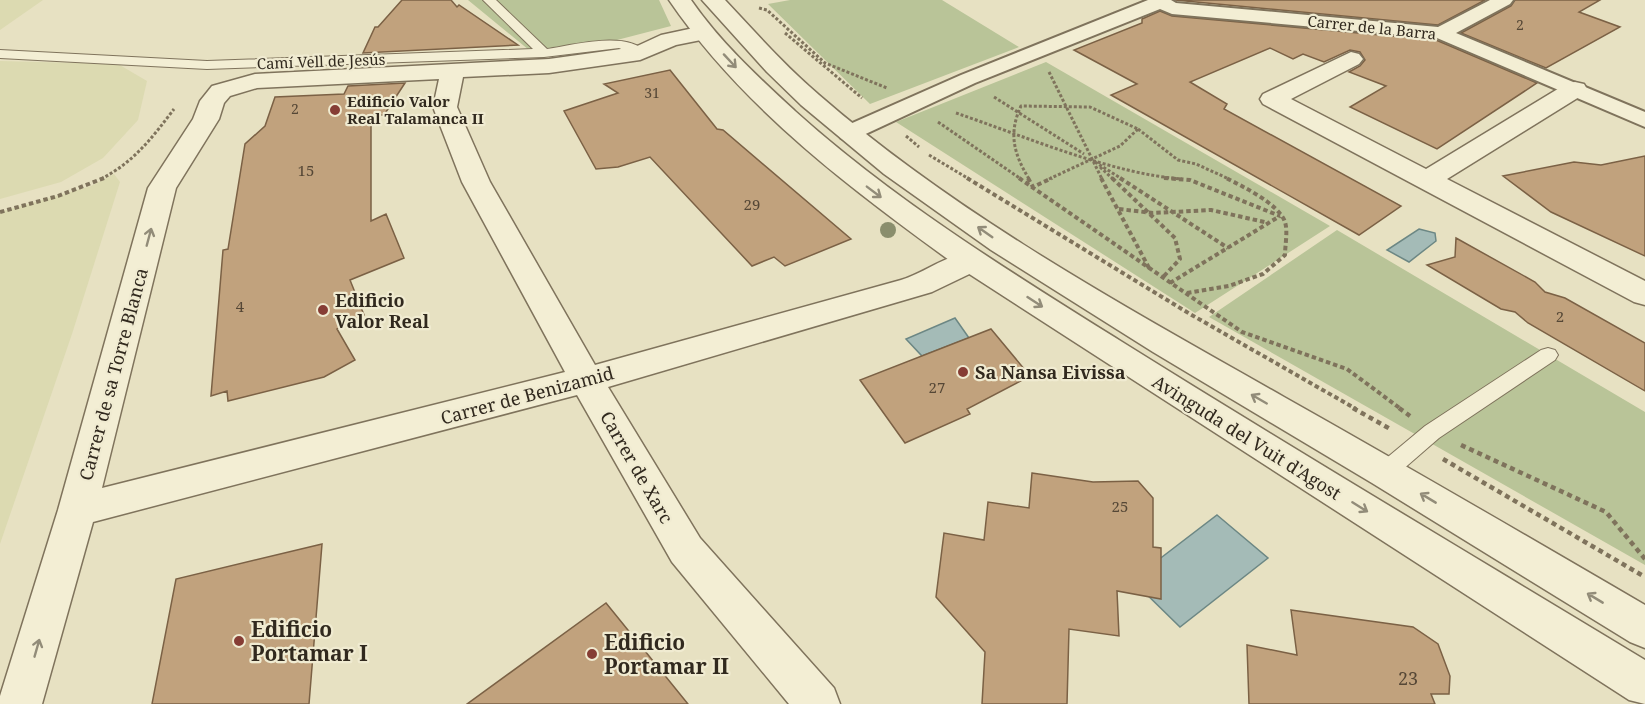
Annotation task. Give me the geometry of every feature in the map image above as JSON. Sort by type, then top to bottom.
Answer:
[{"type":"street","name":"Avinguda del Vuit d'Agost","points":[[680,0],[703,33],[750,83],[826,153],[906,215],[971,261],[1150,376],[1645,685]]},
{"type":"street","name":"Avinguda del Vuit d'Agost","points":[[713,0],[775,67],[849,133],[893,168],[1000,243],[1165,344],[1385,472],[1645,628]]},
{"type":"street","points":[[1441,33],[1504,0]]},
{"type":"street","points":[[849,133],[968,79],[1159,1]]},
{"type":"street","name":"Carrer de la Barra","points":[[1159,1],[1172,8],[1441,33],[1645,120]]},
{"type":"street","name":"Camí Vell de Jesús","points":[[255,81],[549,66],[640,53],[669,40],[703,33]]},
{"type":"street","points":[[1351,58],[1272,99],[1645,294]]},
{"type":"street","name":"Carrer de Xarc","points":[[452,72],[445,107],[476,183],[586,380],[686,550],[818,704]]},
{"type":"street","name":"Carrer de sa Torre Blanca","points":[[20,704],[77,510],[162,188],[206,119],[212,101],[221,91],[255,81]]},
{"type":"street","points":[[1425,181],[1575,89]]},
{"type":"street","name":"Carrer de Benizamid","points":[[77,510],[586,380],[921,285],[971,261]]},
{"type":"lane","points":[[489,0],[544,53]]},
{"type":"lane","name":"Camí Vell de Jesús","points":[[0,54],[207,65],[544,53],[619,44],[630,46],[640,53]]},
{"type":"lane","points":[[1385,472],[1425,438],[1548,355]]},
{"type":"path","points":[[755,7],[767,10],[825,63],[917,102],[1012,131],[1091,159],[1164,178],[1190,180],[1280,216]]},
{"type":"path","points":[[755,7],[925,152],[1190,314],[1425,438],[1644,574],[1645,577]]},
{"type":"path","points":[[1038,50],[1091,159],[1150,268]]},
{"type":"path","points":[[0,212],[91,186],[114,174],[144,149],[207,65]]},
{"type":"path","points":[[968,79],[1228,248]]},
{"type":"path","points":[[917,102],[1033,187],[1242,332],[1347,369],[1425,438],[1606,512],[1645,559]]},
{"type":"path","points":[[1033,187],[1020,163],[1011,137],[1021,106],[1090,106],[1139,128],[1178,160],[1196,164],[1245,187],[1271,205],[1285,222],[1285,255],[1263,274],[1229,286],[1186,294]]},
{"type":"path","points":[[1033,187],[1120,146],[1139,128]]},
{"type":"path","points":[[1091,159],[1175,238],[1180,259],[1163,277]]},
{"type":"path","points":[[1118,209],[1148,212],[1211,210],[1269,223]]},
{"type":"path","points":[[1170,283],[1280,216]]},
{"type":"shaded area","points":[[0,0],[43,0],[0,30]]},
{"type":"shaded area","points":[[0,61],[118,64],[147,81],[138,120],[103,158],[61,182],[0,199]]},
{"type":"shaded area","points":[[114,174],[120,182],[72,334],[0,544],[0,212],[91,186]]},
{"type":"green space","points":[[468,0],[659,0],[671,26],[590,47],[529,50]]},
{"type":"green space","points":[[790,0],[942,0],[1019,47],[870,104],[768,4]]},
{"type":"green space","points":[[1046,62],[1330,226],[1195,313],[896,122]]},
{"type":"green space","points":[[1337,230],[1645,412],[1645,565],[1209,317]]},
{"type":"water","points":[[1419,229],[1435,233],[1436,241],[1409,262],[1387,250]]},
{"type":"water","points":[[955,318],[969,338],[922,356],[906,339]]},
{"type":"water","points":[[1217,515],[1268,558],[1180,627],[1132,580]]},
{"type":"building","points":[[402,0],[451,0],[457,7],[459,5],[518,45],[363,53],[375,27],[378,27]]},
{"type":"building","points":[[1175,0],[1485,0],[1438,25]]},
{"type":"building","points":[[1515,0],[1600,0],[1579,12],[1620,27],[1546,68],[1461,33],[1511,6]]},
{"type":"building","points":[[1160,11],[1172,16],[1436,40],[1537,83],[1437,149],[1350,107],[1386,86],[1349,72],[1365,60],[1360,52],[1350,50],[1324,62],[1303,54],[1293,59],[1270,48],[1190,82],[1227,104],[1224,109],[1401,206],[1359,235],[1111,95],[1137,84],[1074,50],[1142,23],[1142,19]]},
{"type":"building","points":[[670,70],[717,129],[723,130],[851,239],[785,266],[774,257],[752,266],[650,157],[618,167],[596,169],[564,111],[618,93],[604,84]]},
{"type":"building","points":[[405,83],[384,115],[371,115],[371,221],[386,214],[404,258],[350,280],[364,315],[337,329],[355,360],[324,377],[228,401],[227,391],[211,396],[223,250],[228,249],[245,144],[265,126],[275,97],[344,94],[348,86]]},
{"type":"building","points":[[1645,156],[1645,256],[1551,212],[1503,176],[1574,162],[1601,165]]},
{"type":"building","points":[[1456,238],[1535,282],[1545,292],[1565,298],[1645,343],[1645,391],[1528,323],[1515,312],[1501,309],[1427,265],[1455,257]]},
{"type":"building","points":[[991,329],[1030,376],[967,409],[970,414],[905,443],[860,380]]},
{"type":"building","points":[[1032,473],[1093,482],[1138,481],[1153,498],[1153,547],[1161,548],[1161,599],[1117,591],[1119,636],[1069,629],[1067,704],[982,704],[985,652],[936,597],[944,533],[984,540],[988,502],[1029,508]]},
{"type":"building","name":"Edificio Portamar I","points":[[322,544],[309,704],[152,704],[176,579]]},
{"type":"building","name":"Edificio Portamar II","points":[[606,603],[688,704],[467,704]]},
{"type":"building","points":[[1291,610],[1413,627],[1438,644],[1450,676],[1449,694],[1431,694],[1435,704],[1249,704],[1247,645],[1297,655]]},
{"type":"place","name":"Edificio Valor Real Talamanca II","points":[[335,110]]},
{"type":"place","name":"Edificio Valor Real","points":[[323,310]]},
{"type":"place","name":"Sa Nansa Eivissa","points":[[963,372]]},
{"type":"place","name":"Edificio Portamar I","points":[[239,641]]},
{"type":"place","name":"Edificio Portamar II","points":[[592,654]]}]
